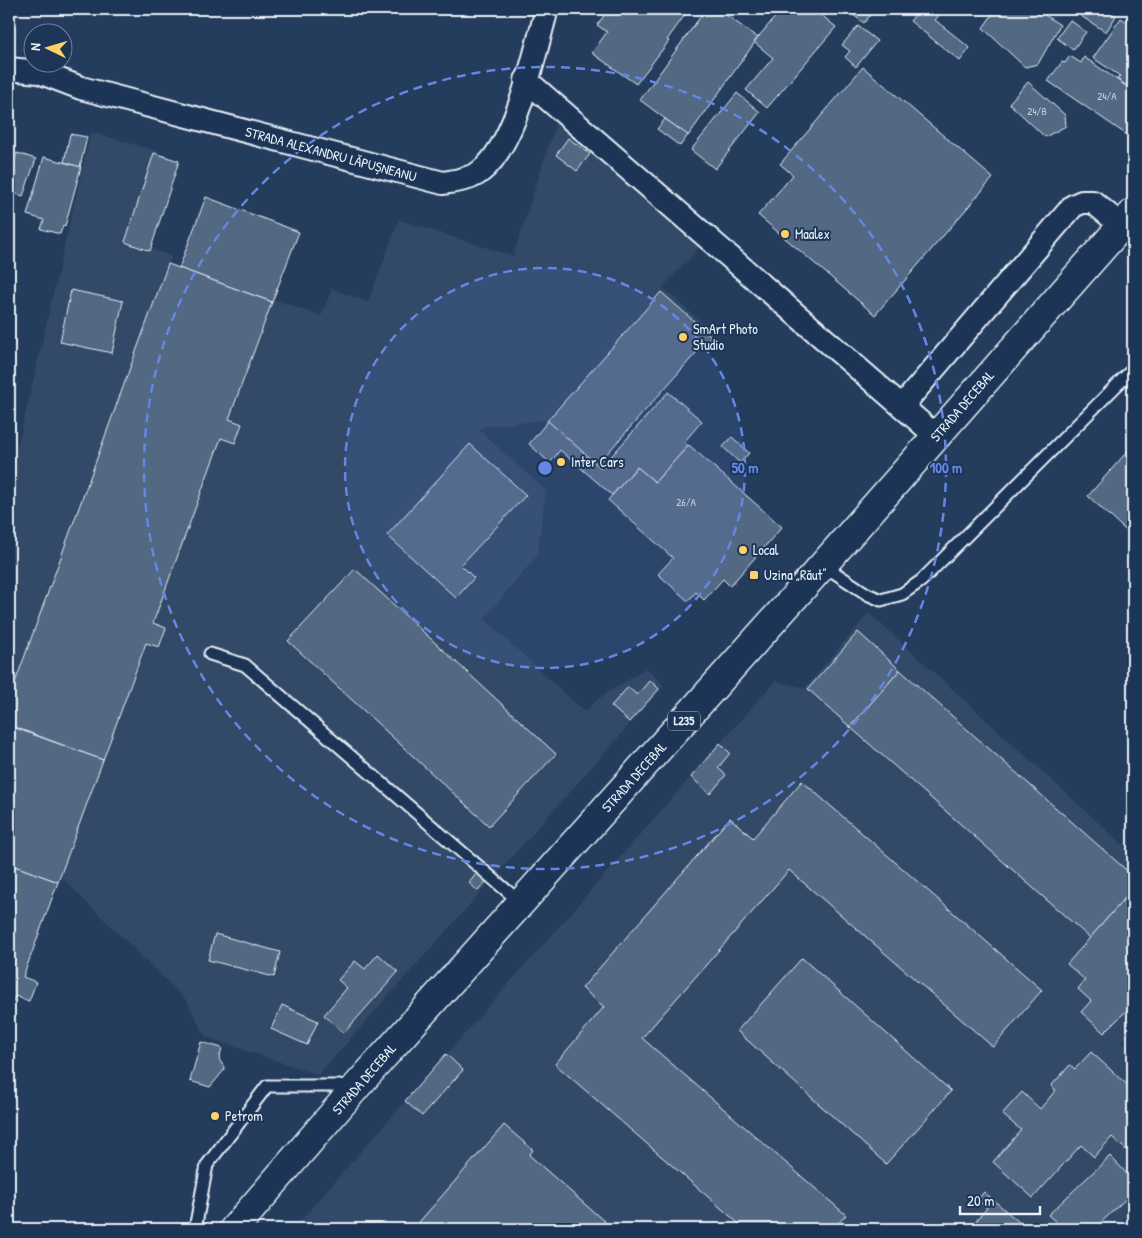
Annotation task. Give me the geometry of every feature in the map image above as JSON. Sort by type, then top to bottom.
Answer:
[{"type":"main road","name":"STRADA DECEBAL","points":[[234,1229],[357,1086],[823,564],[1127,219]]},
{"type":"street","name":"STRADA ALEXANDRU LĂPUȘNEANU","points":[[9,69],[38,72],[80,88],[443,183],[460,181],[478,173],[498,154],[516,113],[547,9]]},
{"type":"street","points":[[526,80],[936,436]]},
{"type":"street","points":[[902,406],[1073,206],[1082,202],[1093,202],[1127,219]]},
{"type":"lane","points":[[823,564],[867,594],[881,600],[902,594],[921,581],[1133,369]]},
{"type":"lane","points":[[210,654],[245,665],[521,903]]},
{"type":"lane","points":[[195,1229],[207,1165],[267,1086],[357,1086]]},
{"type":"shaded area","points":[[556,123],[701,246],[663,287],[712,332],[589,475],[540,434],[548,424],[544,420],[483,427],[479,430],[546,491],[537,556],[484,619],[585,712],[598,699],[646,668],[664,686],[318,1075],[206,1037],[186,1000],[60,876],[9,857],[9,483],[91,132],[157,151],[125,239],[171,256],[169,263],[321,316],[332,289],[368,302],[399,220],[513,256]]},
{"type":"shaded area","points":[[869,613],[1133,854],[1133,1029],[1122,1042],[1133,1054],[1133,1209],[1112,1229],[293,1229],[775,681],[805,688]]},
{"type":"building","points":[[609,9],[689,9],[667,40],[669,41],[636,84],[592,53],[607,32],[597,25]]},
{"type":"building","points":[[706,9],[718,9],[758,38],[688,136],[640,100]]},
{"type":"building","points":[[782,9],[814,9],[836,27],[767,108],[746,90],[773,58],[754,42]]},
{"type":"building","points":[[845,9],[875,9],[864,23]]},
{"type":"building","points":[[920,9],[944,9],[935,20],[970,48],[960,61],[910,21]]},
{"type":"building","points":[[996,9],[1036,9],[1060,25],[1038,64],[1025,67],[983,28]]},
{"type":"building","points":[[1070,9],[1104,9],[1116,16],[1106,32]]},
{"type":"building","points":[[1121,18],[1133,26],[1133,90],[1117,79],[1120,76],[1093,58]]},
{"type":"building","points":[[1070,20],[1086,32],[1073,50],[1057,38]]},
{"type":"building","points":[[858,26],[877,41],[856,67],[845,57],[850,51],[842,45]]},
{"type":"building","points":[[1070,56],[1081,63],[1084,57],[1133,91],[1133,139],[1048,81],[1062,62],[1065,63]]},
{"type":"building","points":[[863,67],[993,178],[875,315],[758,215],[793,175],[780,164]]},
{"type":"building","points":[[1028,82],[1065,115],[1066,126],[1045,137],[1009,103]]},
{"type":"building","points":[[737,93],[760,112],[715,169],[691,150]]},
{"type":"building","points":[[665,119],[688,135],[680,146],[657,129]]},
{"type":"building","points":[[70,134],[87,137],[80,167],[64,162]]},
{"type":"building","points":[[568,138],[590,154],[577,171],[556,155]]},
{"type":"building","points":[[17,153],[36,159],[23,196],[9,192],[9,179]]},
{"type":"building","points":[[154,153],[179,161],[150,251],[125,242]]},
{"type":"building","points":[[44,157],[81,167],[65,226],[63,225],[60,234],[41,229],[44,220],[27,215]]},
{"type":"building","points":[[206,197],[299,232],[272,302],[179,268]]},
{"type":"building","points":[[168,264],[272,302],[229,419],[242,424],[235,443],[221,438],[153,623],[166,628],[159,647],[146,643],[103,760],[9,725],[9,699]]},
{"type":"building","points":[[71,290],[123,301],[112,353],[60,342]]},
{"type":"building","points":[[661,292],[711,336],[597,465],[547,421]]},
{"type":"building","points":[[668,392],[702,421],[684,442],[688,446],[655,482],[637,467],[612,495],[560,450],[550,463],[529,444],[548,421],[601,468]]},
{"type":"building","points":[[732,437],[749,453],[740,463],[723,447]]},
{"type":"building","points":[[470,444],[526,495],[461,565],[474,578],[456,598],[387,535]]},
{"type":"building","points":[[689,445],[782,527],[730,586],[723,579],[704,600],[696,592],[688,601],[658,574],[673,558],[608,500],[637,467],[655,482]]},
{"type":"building","points":[[1133,445],[1133,537],[1088,496]]},
{"type":"building","points":[[355,569],[556,754],[489,826],[288,641]]},
{"type":"building","points":[[858,632],[900,670],[850,727],[808,689]]},
{"type":"building","points":[[900,670],[1133,876],[1133,889],[1090,938],[850,727]]},
{"type":"building","points":[[650,680],[659,689],[629,722],[611,706],[628,687],[637,695]]},
{"type":"building","points":[[10,726],[103,760],[58,882],[9,864]]},
{"type":"building","points":[[720,743],[730,753],[718,768],[726,775],[710,794],[691,777]]},
{"type":"building","points":[[802,781],[1042,990],[993,1047],[789,870],[642,1038],[846,1215],[833,1229],[745,1229],[555,1064],[604,1007],[582,988],[730,818],[753,838]]},
{"type":"building","points":[[9,864],[58,882],[23,977],[36,982],[29,1001],[15,996],[9,1013]]},
{"type":"building","points":[[479,870],[489,878],[478,891],[469,883]]},
{"type":"building","points":[[1133,889],[1133,1004],[1104,1033],[1081,1012],[1091,1001],[1078,989],[1085,980],[1067,964]]},
{"type":"building","points":[[215,934],[280,952],[274,977],[208,960]]},
{"type":"building","points":[[378,954],[398,972],[344,1033],[324,1015],[347,988],[338,980],[355,961],[365,969]]},
{"type":"building","points":[[802,958],[951,1091],[886,1164],[737,1031]]},
{"type":"building","points":[[282,1005],[318,1021],[307,1045],[271,1029]]},
{"type":"building","points":[[201,1042],[222,1048],[219,1059],[225,1069],[210,1087],[190,1081]]},
{"type":"building","points":[[1091,1052],[1133,1090],[1133,1156],[1112,1137],[1094,1157],[1081,1145],[1033,1198],[993,1162],[1021,1130],[1002,1114],[1022,1092],[1040,1109],[1056,1090],[1051,1086],[1070,1065],[1075,1069]]},
{"type":"building","points":[[446,1054],[463,1070],[422,1116],[405,1101]]},
{"type":"building","points":[[504,1125],[533,1150],[529,1155],[613,1229],[413,1229]]},
{"type":"building","points":[[1110,1156],[1133,1180],[1133,1192],[1094,1229],[1051,1229],[1057,1223],[1048,1215]]},
{"type":"building","points":[[984,1192],[1027,1229],[971,1229],[987,1208],[977,1200]]},
{"type":"place","name":"Maalex","points":[[785,234]]},
{"type":"place","name":"SmArt Photo Studio","points":[[683,337]]},
{"type":"place","name":"Inter Cars","points":[[561,462]]},
{"type":"place","name":"Local","points":[[743,550]]},
{"type":"place","name":"Uzina „Răut”","points":[[754,575]]},
{"type":"place","name":"Petrom","points":[[215,1116]]}]
